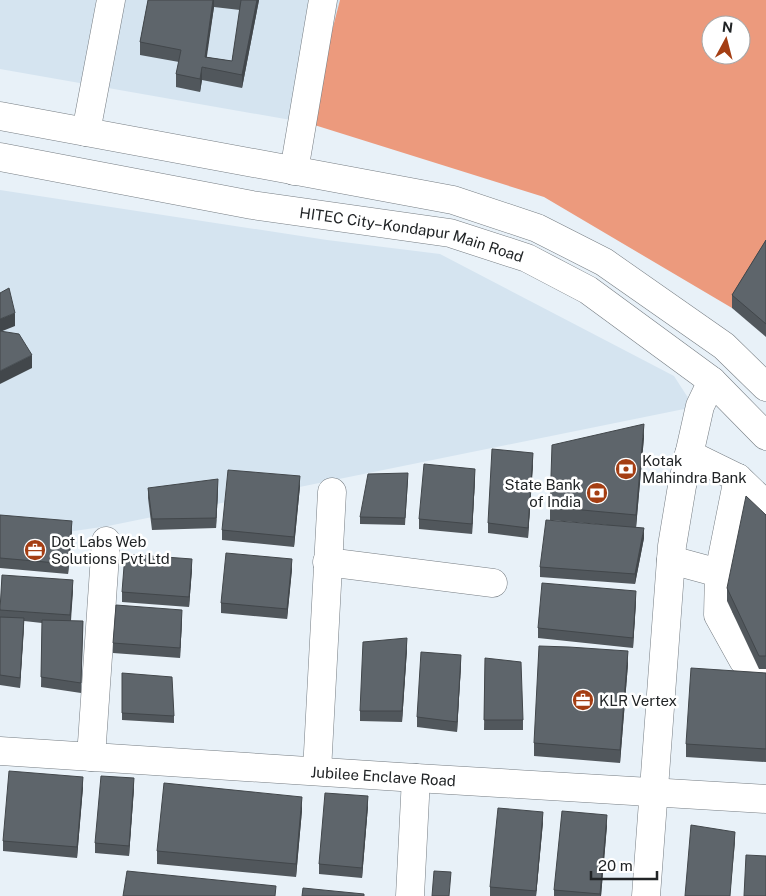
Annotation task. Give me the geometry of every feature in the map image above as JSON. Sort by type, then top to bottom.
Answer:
[{"type":"street","points":[[86,132],[111,0]]},
{"type":"street","points":[[294,171],[323,0]]},
{"type":"street","points":[[0,116],[453,200],[538,228],[604,262],[724,346],[766,386]]},
{"type":"street","name":"HITEC City–Kondapur Main Road","points":[[0,157],[252,205],[450,233],[527,258],[588,290],[712,381],[766,436]]},
{"type":"street","points":[[646,896],[672,546],[682,486],[700,406],[712,381]]},
{"type":"street","points":[[689,454],[738,478],[766,504]]},
{"type":"street","points":[[738,478],[719,573],[718,615],[743,660],[756,674],[766,675]]},
{"type":"street","points":[[317,772],[332,492]]},
{"type":"street","points":[[92,757],[106,541]]},
{"type":"street","points":[[671,560],[719,573]]},
{"type":"street","points":[[328,562],[493,583]]},
{"type":"street","name":"Jubilee Enclave Road","points":[[0,751],[766,799]]},
{"type":"street","points":[[410,896],[416,778]]},
{"type":"shaded area","points":[[0,0],[340,0],[308,123],[0,69]]},
{"type":"shaded area","points":[[340,0],[766,0],[766,253],[732,308],[544,197],[308,123]]},
{"type":"shaded area","points":[[0,190],[327,240],[440,254],[674,376],[694,407],[108,526],[0,542]]},
{"type":"building","points":[[148,0],[213,0],[205,57],[232,61],[241,0],[257,0],[242,75],[202,67],[200,79],[176,74],[181,50],[140,42]]},
{"type":"building","points":[[766,240],[766,324],[732,295]]},
{"type":"building","points":[[9,288],[15,313],[0,319],[0,293]]},
{"type":"building","points":[[0,331],[19,334],[32,355],[0,371]]},
{"type":"building","points":[[644,424],[636,515],[550,507],[552,445]]},
{"type":"building","points":[[492,449],[533,453],[528,528],[488,523]]},
{"type":"building","points":[[424,464],[475,469],[472,524],[419,519]]},
{"type":"building","points":[[228,470],[300,476],[294,537],[222,530]]},
{"type":"building","points":[[408,473],[405,518],[360,517],[368,474]]},
{"type":"building","points":[[218,479],[216,518],[152,519],[148,488]]},
{"type":"building","points":[[746,496],[766,515],[766,656],[759,656],[727,588]]},
{"type":"building","name":"Dot Labs Web Solutions Pvt Ltd","points":[[0,515],[72,521],[68,564],[0,558]]},
{"type":"building","points":[[546,520],[644,528],[635,574],[540,567]]},
{"type":"building","points":[[226,553],[292,559],[287,609],[221,603]]},
{"type":"building","points":[[125,554],[192,559],[189,597],[122,592]]},
{"type":"building","points":[[2,575],[73,580],[70,615],[0,610]]},
{"type":"building","points":[[542,583],[636,591],[633,638],[538,628]]},
{"type":"building","points":[[116,605],[182,610],[180,648],[113,643]]},
{"type":"building","points":[[0,617],[24,618],[20,678],[0,675]]},
{"type":"building","points":[[42,620],[83,621],[81,683],[41,677]]},
{"type":"building","points":[[407,638],[402,711],[360,711],[363,642]]},
{"type":"building","points":[[539,646],[628,651],[620,750],[534,743]]},
{"type":"building","points":[[421,652],[461,655],[457,722],[417,717]]},
{"type":"building","points":[[485,658],[521,662],[523,720],[484,720]]},
{"type":"building","points":[[691,668],[766,673],[766,749],[686,744]]},
{"type":"building","points":[[122,673],[172,677],[174,716],[122,713]]},
{"type":"building","points":[[9,771],[83,777],[77,847],[3,841]]},
{"type":"building","points":[[101,776],[134,778],[129,846],[95,843]]},
{"type":"building","points":[[164,783],[302,797],[296,864],[157,851]]},
{"type":"building","points":[[325,793],[368,796],[362,868],[319,864]]},
{"type":"building","points":[[498,808],[543,812],[536,891],[490,887]]},
{"type":"building","points":[[562,811],[607,815],[600,894],[554,890]]},
{"type":"building","points":[[691,825],[735,832],[730,896],[685,896]]},
{"type":"building","points":[[746,855],[766,856],[766,896],[744,896]]},
{"type":"building","points":[[127,871],[276,886],[275,896],[123,896]]},
{"type":"building","points":[[434,871],[451,872],[449,896],[432,896]]},
{"type":"building","points":[[303,888],[364,894],[364,896],[302,896]]},
{"type":"place","name":"Kotak Mahindra Bank","points":[[626,469]]},
{"type":"place","name":"State Bank of India","points":[[597,493]]},
{"type":"place","name":"Dot Labs Web Solutions Pvt Ltd","points":[[35,550]]},
{"type":"place","name":"KLR Vertex","points":[[583,700]]}]
